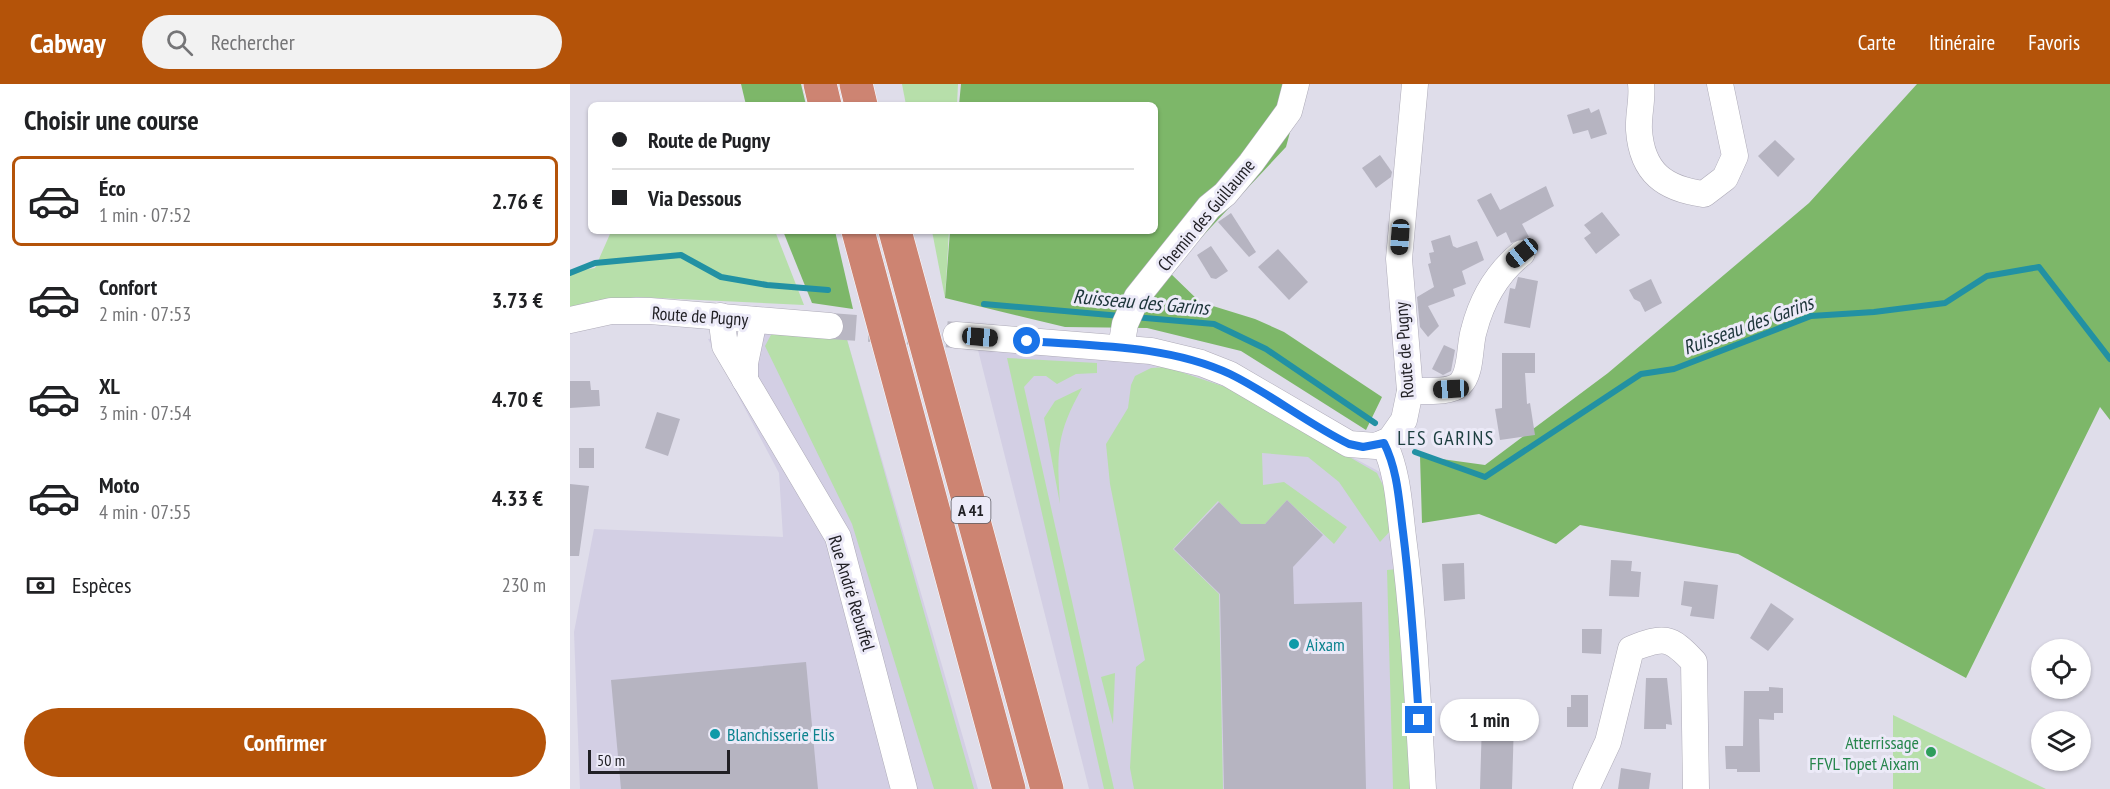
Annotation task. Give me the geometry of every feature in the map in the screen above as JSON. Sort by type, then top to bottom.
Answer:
[{"type":"highway","points":[[820,84],[824,102]]},
{"type":"highway","points":[[856,84],[860,102]]},
{"type":"highway","name":"A 41","points":[[859,234],[1009,789]]},
{"type":"highway","name":"A 41","points":[[896,234],[1047,789]]},
{"type":"street","name":"Chemin des Guillaume","points":[[1126,326],[1137,297],[1209,207],[1225,194],[1251,163],[1289,111],[1296,84]]},
{"type":"street","name":"Route de Pugny","points":[[1384,443],[1398,431],[1408,407],[1410,391],[1399,259],[1415,84]]},
{"type":"street","points":[[1641,84],[1639,130],[1644,158],[1659,179],[1680,191],[1704,194],[1725,178],[1736,156],[1720,84]]},
{"type":"street","points":[[1410,391],[1451,389],[1460,384],[1466,374],[1474,330],[1489,291],[1503,268],[1522,253]]},
{"type":"street","name":"Route de Pugny","points":[[570,320],[610,311],[721,316],[831,326]]},
{"type":"street","name":"Rue André Rebuffel","points":[[721,316],[725,346],[838,537],[904,789]]},
{"type":"street","points":[[745,380],[745,363],[754,320]]},
{"type":"street","points":[[956,335],[1126,326],[1177,357],[1229,374],[1349,444],[1363,447],[1384,443],[1393,461],[1409,568],[1423,789]]},
{"type":"street","points":[[1586,789],[1608,742],[1631,649],[1654,640],[1676,643],[1694,662],[1696,789]]},
{"type":"shaded area","points":[[793,331],[846,336],[978,789],[580,789],[574,632],[594,529],[783,537],[779,473],[708,339]]},
{"type":"shaded area","points":[[977,346],[1169,366],[1236,389],[1294,426],[1380,472],[1392,496],[1412,789],[1089,789]]},
{"type":"green space","points":[[741,84],[801,84],[805,102],[745,102]]},
{"type":"green space","points":[[902,84],[958,84],[957,102],[905,102]]},
{"type":"green space","points":[[961,84],[1303,84],[1286,147],[1169,272],[1200,302],[1255,319],[1284,332],[1382,397],[1366,430],[1241,351],[1147,328],[1065,327],[945,298],[950,234],[1158,234],[1158,102],[959,102]]},
{"type":"green space","points":[[1917,84],[2110,84],[2110,420],[2100,407],[1966,678],[1738,554],[1580,525],[1556,544],[1479,514],[1422,523],[1420,456],[1485,465],[1608,373],[1809,203]]},
{"type":"green space","points":[[610,234],[776,234],[804,305],[636,297],[570,308],[570,272],[595,268]]},
{"type":"green space","points":[[784,234],[836,234],[853,309],[812,303]]},
{"type":"green space","points":[[933,234],[949,234],[945,298]]},
{"type":"green space","points":[[793,331],[846,336],[974,789],[934,789],[852,524],[765,346],[772,333]]},
{"type":"green space","points":[[1007,358],[1097,363],[1097,373],[1076,374],[1057,384],[1046,376],[1034,376],[1024,387],[1114,789],[1104,789]]},
{"type":"green space","points":[[1166,367],[1234,390],[1377,473],[1389,498],[1393,528],[1380,542],[1339,482],[1308,457],[1262,453],[1263,485],[1284,482],[1347,527],[1334,544],[1287,500],[1265,524],[1243,526],[1218,501],[1173,549],[1219,594],[1223,789],[1134,789],[1130,768],[1136,667],[1145,660],[1110,484],[1106,444],[1128,408],[1131,385],[1135,376],[1151,368]]},
{"type":"green space","points":[[1082,388],[1067,418],[1060,444],[1060,504],[1044,418],[1055,401]]},
{"type":"green space","points":[[1397,569],[1414,789],[1393,789],[1387,570]]},
{"type":"green space","points":[[1115,673],[1113,724],[1101,677]]},
{"type":"green space","name":"Atterrissage FFVL Topet Aixam","points":[[1893,715],[2046,789],[1893,789]]},
{"type":"building","points":[[1589,108],[1591,113],[1599,109],[1607,134],[1591,139],[1588,130],[1573,134],[1567,115]]},
{"type":"building","points":[[1775,140],[1795,159],[1778,177],[1758,156]]},
{"type":"building","points":[[1380,155],[1392,172],[1391,177],[1376,188],[1362,168]]},
{"type":"building","points":[[1546,186],[1554,206],[1522,224],[1529,237],[1511,243],[1506,232],[1497,237],[1477,200],[1491,193],[1500,210]]},
{"type":"building","points":[[1602,212],[1620,235],[1596,254],[1584,238],[1591,233],[1584,225]]},
{"type":"building","points":[[1231,213],[1256,252],[1249,257],[1218,222]]},
{"type":"building","points":[[1450,235],[1453,246],[1457,248],[1477,241],[1484,260],[1462,271],[1466,284],[1453,289],[1455,296],[1428,306],[1439,326],[1428,337],[1420,327],[1417,297],[1434,287],[1428,264],[1431,263],[1429,253],[1434,252],[1431,241]]},
{"type":"building","points":[[1211,246],[1228,271],[1216,279],[1211,278],[1197,255]]},
{"type":"building","points":[[1278,249],[1308,282],[1289,300],[1258,267]]},
{"type":"building","points":[[1518,277],[1538,281],[1530,328],[1504,323],[1510,288],[1515,289]]},
{"type":"building","points":[[1651,279],[1662,303],[1645,312],[1640,302],[1634,299],[1629,290]]},
{"type":"building","points":[[1444,345],[1455,350],[1451,371],[1443,375],[1432,369]]},
{"type":"building","points":[[1502,353],[1535,353],[1535,373],[1525,373],[1527,404],[1530,403],[1535,435],[1500,440],[1495,409],[1502,408]]},
{"type":"building","points":[[570,381],[590,381],[591,390],[599,390],[600,406],[570,408]]},
{"type":"building","points":[[657,412],[680,419],[668,456],[645,448]]},
{"type":"building","points":[[579,448],[594,448],[594,468],[579,468]]},
{"type":"building","points":[[570,484],[589,486],[579,556],[570,556]]},
{"type":"building","name":"Aixam","points":[[1287,500],[1323,535],[1293,567],[1294,604],[1362,602],[1366,789],[1224,789],[1220,594],[1174,549],[1219,502],[1241,524],[1265,524]]},
{"type":"building","points":[[1611,560],[1632,561],[1631,571],[1641,572],[1639,597],[1609,596]]},
{"type":"building","points":[[1464,563],[1465,599],[1444,601],[1442,564]]},
{"type":"building","points":[[1684,581],[1718,585],[1714,619],[1690,616],[1692,607],[1681,605]]},
{"type":"building","points":[[1771,603],[1794,619],[1768,651],[1750,638]]},
{"type":"building","points":[[1582,629],[1602,629],[1601,654],[1582,653]]},
{"type":"building","name":"Blanchisserie Elis","points":[[806,662],[818,789],[621,789],[611,680]]},
{"type":"building","points":[[1646,678],[1667,678],[1672,725],[1666,724],[1666,729],[1644,729]]},
{"type":"building","points":[[1769,687],[1783,688],[1783,713],[1774,713],[1774,720],[1759,719],[1760,772],[1737,772],[1737,769],[1726,769],[1725,746],[1743,746],[1744,691],[1769,691]]},
{"type":"building","points":[[1571,695],[1588,695],[1588,727],[1567,727],[1567,707],[1571,707]]},
{"type":"building","points":[[1482,721],[1514,722],[1512,789],[1480,789]]},
{"type":"building","points":[[1621,768],[1651,773],[1649,789],[1618,789]]},
{"type":"waterway","name":"Ruisseau des Garins","points":[[570,273],[595,263],[681,255],[721,277],[767,285],[828,290]]},
{"type":"waterway","name":"Ruisseau des Garins","points":[[1415,452],[1485,477],[1641,374],[1674,369],[1811,316],[1874,312],[1945,303],[1987,276],[2039,267],[2110,359]]},
{"type":"waterway","name":"Ruisseau des Garins","points":[[984,304],[1121,316]]},
{"type":"waterway","name":"Ruisseau des Garins","points":[[1134,317],[1214,324],[1266,349],[1375,423]]},
{"type":"tunnel","points":[[830,326],[956,335]]},
{"type":"place","name":"Aixam","points":[[1294,644]]},
{"type":"place","name":"Blanchisserie Elis","points":[[715,734]]},
{"type":"place","name":"Atterrissage FFVL Topet Aixam","points":[[1931,752]]},
{"type":"district","name":"LES GARINS","points":[[1446,438]]},
{"type":"route","points":[[1027,341],[1151,351],[1201,363],[1229,374],[1280,402],[1331,436],[1349,444],[1363,447],[1384,443],[1393,461],[1409,568],[1419,720]]}]
